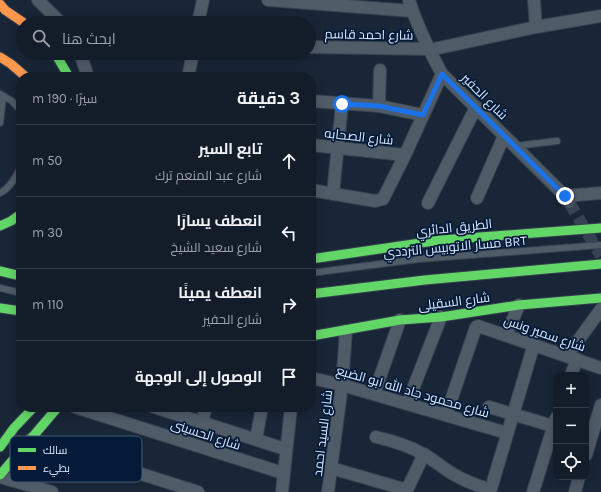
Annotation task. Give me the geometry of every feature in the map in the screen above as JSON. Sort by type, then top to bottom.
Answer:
[{"type":"main road","points":[[0,4],[5,10],[16,18]]},
{"type":"main road","points":[[0,57],[20,72]]},
{"type":"main road","points":[[59,60],[67,72]]},
{"type":"main road","points":[[0,226],[16,218]]},
{"type":"main road","name":"الطريق الدائري","points":[[316,258],[441,240],[601,228]]},
{"type":"main road","points":[[316,293],[425,280],[601,264]]},
{"type":"main road","points":[[0,272],[16,275]]},
{"type":"main road","name":"شارع السقيلى","points":[[316,335],[400,320],[519,305],[601,298]]},
{"type":"main road","points":[[0,308],[16,310]]},
{"type":"main road","points":[[0,447],[14,428],[29,412]]},
{"type":"main road","points":[[34,436],[54,412]]},
{"type":"main road","points":[[0,476],[10,464]]},
{"type":"street","points":[[38,0],[55,16]]},
{"type":"street","points":[[200,16],[203,0]]},
{"type":"street","points":[[268,0],[411,6]]},
{"type":"street","points":[[534,0],[536,27]]},
{"type":"street","name":"شارع الحفير","points":[[411,6],[429,49],[442,74],[567,199],[601,193]]},
{"type":"street","name":"شارع احمد قاسم","points":[[316,47],[429,49],[536,27],[601,16]]},
{"type":"street","points":[[82,60],[86,72]]},
{"type":"street","points":[[189,72],[191,60]]},
{"type":"street","points":[[379,106],[380,70]]},
{"type":"street","points":[[316,191],[375,201],[383,199],[442,74]]},
{"type":"street","points":[[316,101],[379,106],[423,115]]},
{"type":"street","points":[[333,194],[342,104]]},
{"type":"street","points":[[428,203],[476,107]]},
{"type":"street","points":[[477,198],[504,136]]},
{"type":"street","name":"شارع الصحابه","points":[[316,146],[405,155]]},
{"type":"street","points":[[506,335],[519,305]]},
{"type":"street","points":[[571,372],[572,358],[601,309]]},
{"type":"street","points":[[407,404],[441,316]]},
{"type":"street","points":[[374,394],[400,320]]},
{"type":"street","name":"شارع سمير ونس","points":[[446,415],[476,327],[480,326],[601,368]]},
{"type":"street","name":"شارع السيد احمد","points":[[328,492],[342,385],[346,330]]},
{"type":"street","points":[[376,437],[401,443],[424,454],[464,480],[490,490],[534,344]]},
{"type":"street","name":"شارع محمود جاد الله ابو الضبع","points":[[316,379],[374,394],[507,433]]},
{"type":"street","points":[[589,444],[601,405]]},
{"type":"street","points":[[489,407],[513,414],[553,422]]},
{"type":"street","name":"شارع الحسينى","points":[[91,412],[283,473]]},
{"type":"street","points":[[176,412],[286,449]]},
{"type":"street","points":[[202,422],[205,412]]},
{"type":"street","points":[[256,439],[261,412]]},
{"type":"street","points":[[282,492],[290,412]]},
{"type":"street","points":[[532,492],[553,428]]},
{"type":"street","points":[[331,468],[406,491],[424,454]]},
{"type":"street","points":[[142,474],[198,492]]},
{"type":"street","points":[[0,476],[10,479]]},
{"type":"street","points":[[575,492],[578,480]]},
{"type":"street","points":[[20,482],[52,492]]},
{"type":"lane","points":[[0,123],[2,95],[12,101],[16,106]]},
{"type":"lane","points":[[515,146],[557,141]]},
{"type":"lane","points":[[0,193],[4,191],[16,175]]},
{"type":"lane","name":"مسار الاتوبيس الترددي BRT","points":[[316,272],[419,258],[601,245]]},
{"type":"lane","points":[[0,288],[16,292]]},
{"type":"tunnel","points":[[569,202],[601,256]]},
{"type":"traffic: fast","points":[[59,60],[66,72]]},
{"type":"traffic: fast","points":[[0,226],[16,218]]},
{"type":"traffic: fast","points":[[316,258],[441,240],[601,228]]},
{"type":"traffic: fast","points":[[316,293],[425,280],[601,264]]},
{"type":"traffic: fast","points":[[0,271],[16,275]]},
{"type":"traffic: fast","points":[[316,335],[400,320],[441,317],[519,305],[601,298]]},
{"type":"traffic: fast","points":[[0,308],[16,310]]},
{"type":"traffic: fast","points":[[0,447],[14,428],[29,412]]},
{"type":"traffic: fast","points":[[33,436],[54,412]]},
{"type":"traffic: fast","points":[[0,475],[10,463]]},
{"type":"traffic: slow","points":[[0,4],[5,10],[16,18]]},
{"type":"traffic: slow","points":[[0,57],[20,72]]},
{"type":"route","points":[[342,104],[379,106],[423,115],[442,74],[565,196]]}]
